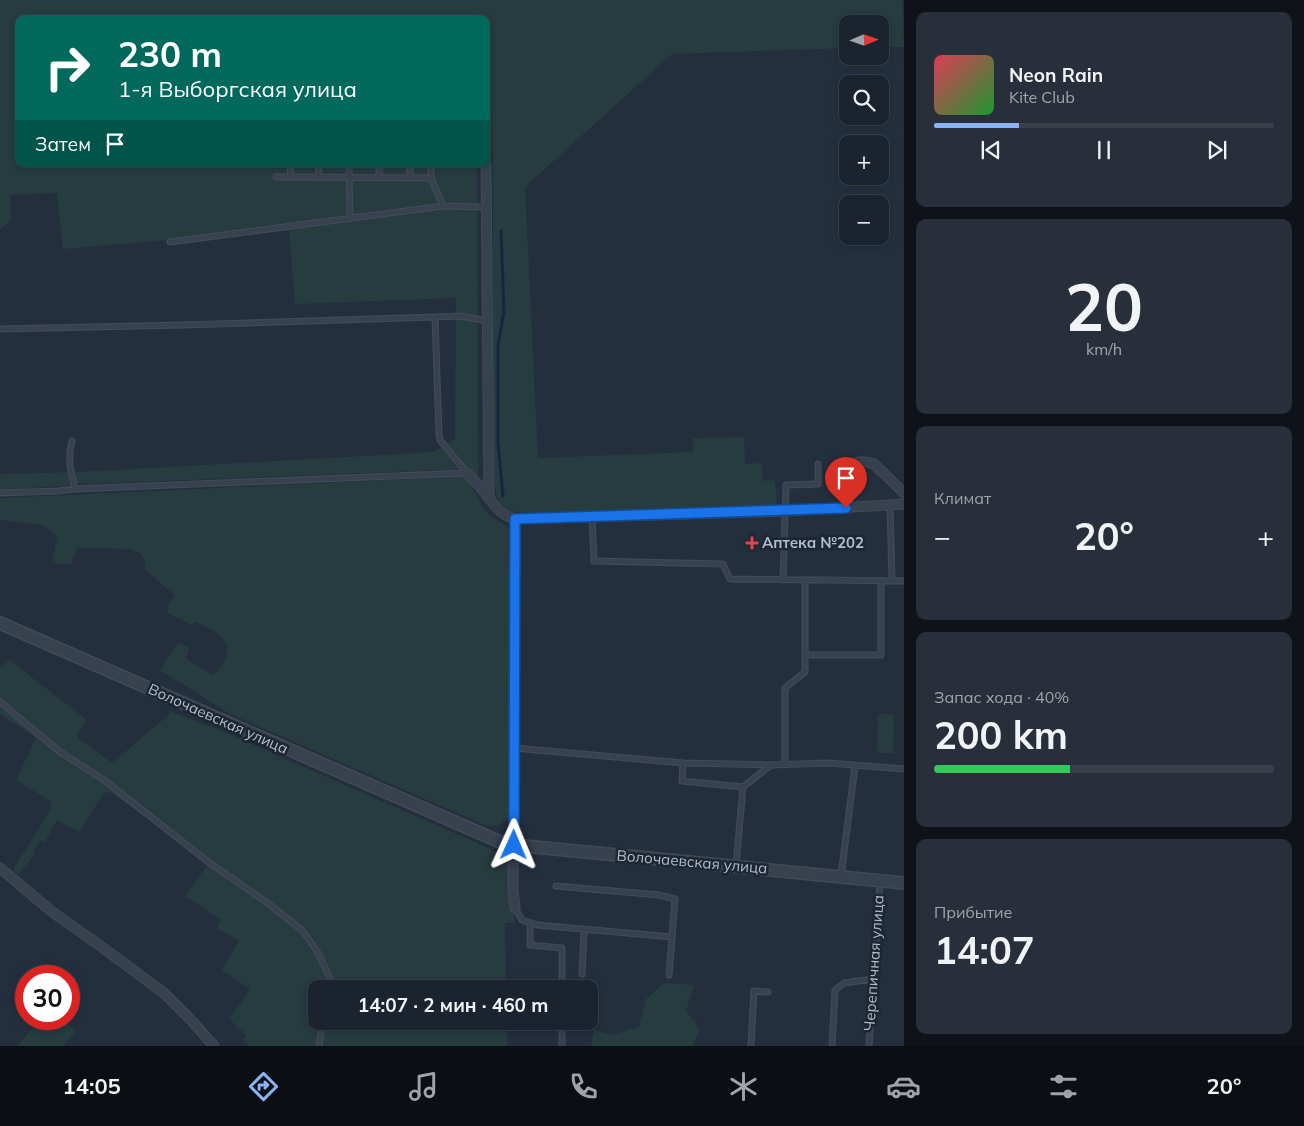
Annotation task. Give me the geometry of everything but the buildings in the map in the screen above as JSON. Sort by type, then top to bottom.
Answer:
[{"type":"street","points":[[486,167],[489,497]]},
{"type":"street","points":[[846,508],[847,473],[851,466],[856,463],[868,462],[874,464],[904,493]]},
{"type":"street","points":[[467,473],[503,514],[515,519],[786,511],[904,504]]},
{"type":"street","points":[[515,519],[513,890],[515,908]]},
{"type":"street","name":"Волочаевская улица","points":[[0,623],[498,841],[514,845],[904,883]]},
{"type":"street","points":[[0,868],[51,911],[164,993],[214,1046]]},
{"type":"lane","points":[[290,177],[291,167]]},
{"type":"lane","points":[[318,178],[319,167]]},
{"type":"lane","points":[[349,167],[350,219]]},
{"type":"lane","points":[[379,167],[379,178]]},
{"type":"lane","points":[[410,167],[410,178]]},
{"type":"lane","points":[[431,167],[431,178],[443,206]]},
{"type":"lane","points":[[276,177],[431,178]]},
{"type":"lane","points":[[170,242],[443,206],[486,207]]},
{"type":"lane","points":[[0,329],[460,316],[488,321]]},
{"type":"lane","points":[[435,317],[440,440],[467,473]]},
{"type":"lane","points":[[72,441],[68,454],[75,489]]},
{"type":"lane","points":[[782,580],[786,485],[818,484],[818,464]]},
{"type":"lane","points":[[0,494],[75,489],[467,473]]},
{"type":"lane","points":[[890,505],[892,581]]},
{"type":"lane","points":[[592,517],[594,561],[722,564],[730,579],[904,581]]},
{"type":"lane","points":[[785,764],[785,688],[805,672],[805,580]]},
{"type":"lane","points":[[805,655],[881,655],[881,581]]},
{"type":"lane","points":[[0,702],[54,748],[104,780],[207,860],[302,930],[317,951],[331,980]]},
{"type":"lane","points":[[514,748],[683,763],[771,765],[828,763],[904,769]]},
{"type":"lane","points":[[683,763],[682,781],[744,787]]},
{"type":"lane","points":[[735,866],[744,787],[771,765]]},
{"type":"lane","points":[[840,876],[855,766]]},
{"type":"lane","name":"Черепичная улица","points":[[869,1046],[880,880]]},
{"type":"lane","points":[[556,886],[660,895],[675,899],[669,975]]},
{"type":"lane","points":[[515,908],[522,920],[530,923],[672,937]]},
{"type":"lane","points":[[530,923],[530,945],[562,948],[562,980]]},
{"type":"lane","points":[[582,974],[584,929]]},
{"type":"lane","points":[[832,1046],[834,990],[844,983],[873,979]]},
{"type":"lane","points":[[751,1046],[754,991],[768,992]]},
{"type":"lane","points":[[319,1046],[322,1030]]},
{"type":"lane","points":[[562,1030],[562,1046]]},
{"type":"green space","points":[[0,0],[902,0],[904,47],[889,47],[889,15],[839,15],[839,48],[672,54],[525,187],[538,458],[693,452],[693,438],[744,437],[745,464],[762,463],[763,481],[775,480],[777,506],[530,513],[507,509],[497,496],[493,479],[493,171],[490,15],[15,15],[15,167],[477,167],[478,479],[466,469],[81,483],[0,490],[0,474],[79,472],[434,452],[455,439],[456,298],[295,304],[289,230],[63,249],[57,193],[10,195],[11,221],[0,229]]},
{"type":"green space","points":[[464,477],[471,485],[486,511],[509,528],[510,534],[511,678],[509,816],[505,822],[494,826],[487,826],[230,714],[160,670],[178,642],[189,647],[186,659],[213,675],[222,667],[227,653],[227,646],[215,631],[195,622],[192,625],[167,613],[168,605],[175,595],[145,570],[145,563],[141,554],[129,549],[77,548],[71,565],[52,563],[57,536],[42,525],[0,520],[0,498]]},
{"type":"green space","points":[[8,659],[87,720],[78,732],[78,738],[112,763],[172,712],[222,731],[491,849],[502,857],[508,864],[515,923],[505,923],[506,980],[308,980],[308,1030],[507,1030],[507,1046],[249,1046],[243,1040],[246,1035],[229,1019],[250,989],[222,970],[239,941],[217,928],[221,920],[185,896],[208,864],[110,792],[104,793],[79,832],[57,820],[45,842],[41,840],[33,851],[35,853],[16,875],[14,868],[49,812],[52,802],[16,780],[36,738],[0,714],[0,667]]},
{"type":"green space","points":[[878,714],[894,714],[893,753],[877,753]]},
{"type":"green space","points":[[664,983],[694,985],[686,1011],[700,1029],[692,1046],[591,1046],[594,1030],[611,1035],[639,1027],[646,999]]},
{"type":"green space","points":[[30,1030],[76,1031],[63,1046],[18,1046]]},
{"type":"waterway","points":[[501,231],[504,311],[498,345],[498,443],[503,496]]},
{"type":"place","name":"Аптека №202","points":[[752,543]]},
{"type":"route","points":[[514,845],[515,519],[846,508]]}]
